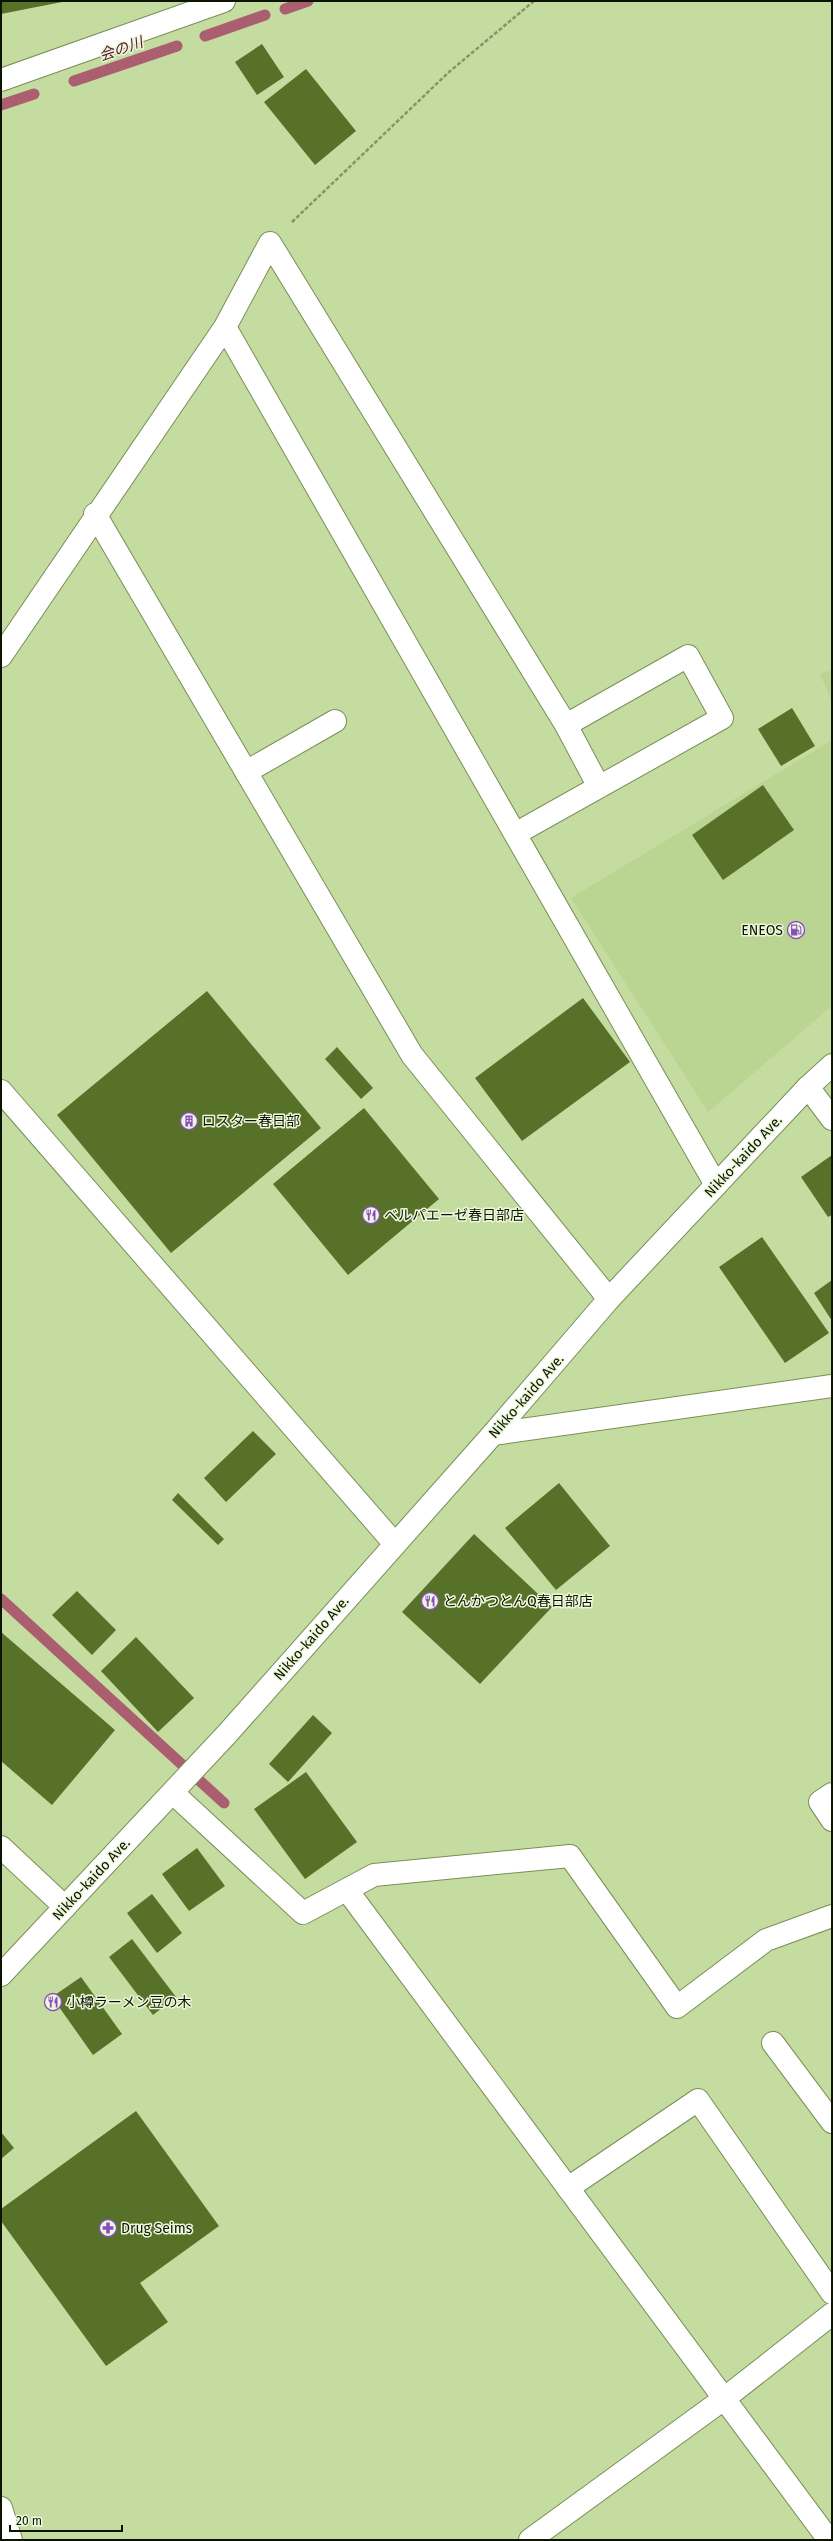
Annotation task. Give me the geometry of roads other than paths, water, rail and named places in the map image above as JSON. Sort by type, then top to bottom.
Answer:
[{"type":"main road","points":[[1,80],[224,1]]},
{"type":"main road","points":[[1,656],[95,514],[224,327],[270,243],[566,725],[599,787]]},
{"type":"main road","points":[[224,327],[716,1185]]},
{"type":"main road","points":[[95,514],[412,1055],[609,1299]]},
{"type":"main road","points":[[515,834],[722,718],[688,656],[566,725]]},
{"type":"main road","points":[[246,772],[335,721]]},
{"type":"main road","name":"Nikko-kaido Ave.","points":[[1,1975],[227,1734],[394,1543],[493,1434],[609,1299],[808,1087],[832,1065]]},
{"type":"main road","points":[[808,1087],[832,1119]]},
{"type":"main road","points":[[1,1091],[394,1543]]},
{"type":"main road","points":[[493,1434],[832,1386]]},
{"type":"main road","points":[[177,1788],[303,1913],[374,1875],[570,1856],[677,2007],[766,1940],[832,1916]]},
{"type":"main road","points":[[832,1794],[820,1802],[832,1820]]},
{"type":"main road","points":[[1,1847],[65,1907]]},
{"type":"main road","points":[[347,1890],[829,2540]]},
{"type":"main road","points":[[772,2043],[832,2122]]},
{"type":"main road","points":[[568,2188],[698,2100],[832,2293]]},
{"type":"main road","points":[[530,2540],[725,2398],[832,2314]]},
{"type":"main road","points":[[1,2508],[11,2540]]},
{"type":"waterway","name":"会の川","points":[[285,9],[308,1]]},
{"type":"waterway","name":"会の川","points":[[205,36],[265,15]]},
{"type":"waterway","name":"会の川","points":[[74,81],[177,46]]},
{"type":"waterway","name":"会の川","points":[[1,105],[34,94]]},
{"type":"waterway","points":[[1,1599],[224,1803]]},
{"type":"place","name":"ENEOS","points":[[796,930]]},
{"type":"place","name":"ロスター春日部","points":[[189,1121]]},
{"type":"place","name":"ベルパエーゼ春日部店","points":[[371,1215]]},
{"type":"place","name":"とんかつとんQ春日部店","points":[[430,1601]]},
{"type":"place","name":"小樽ラーメン豆の木","points":[[53,2002]]},
{"type":"place","name":"Drug Seims","points":[[108,2228]]}]
